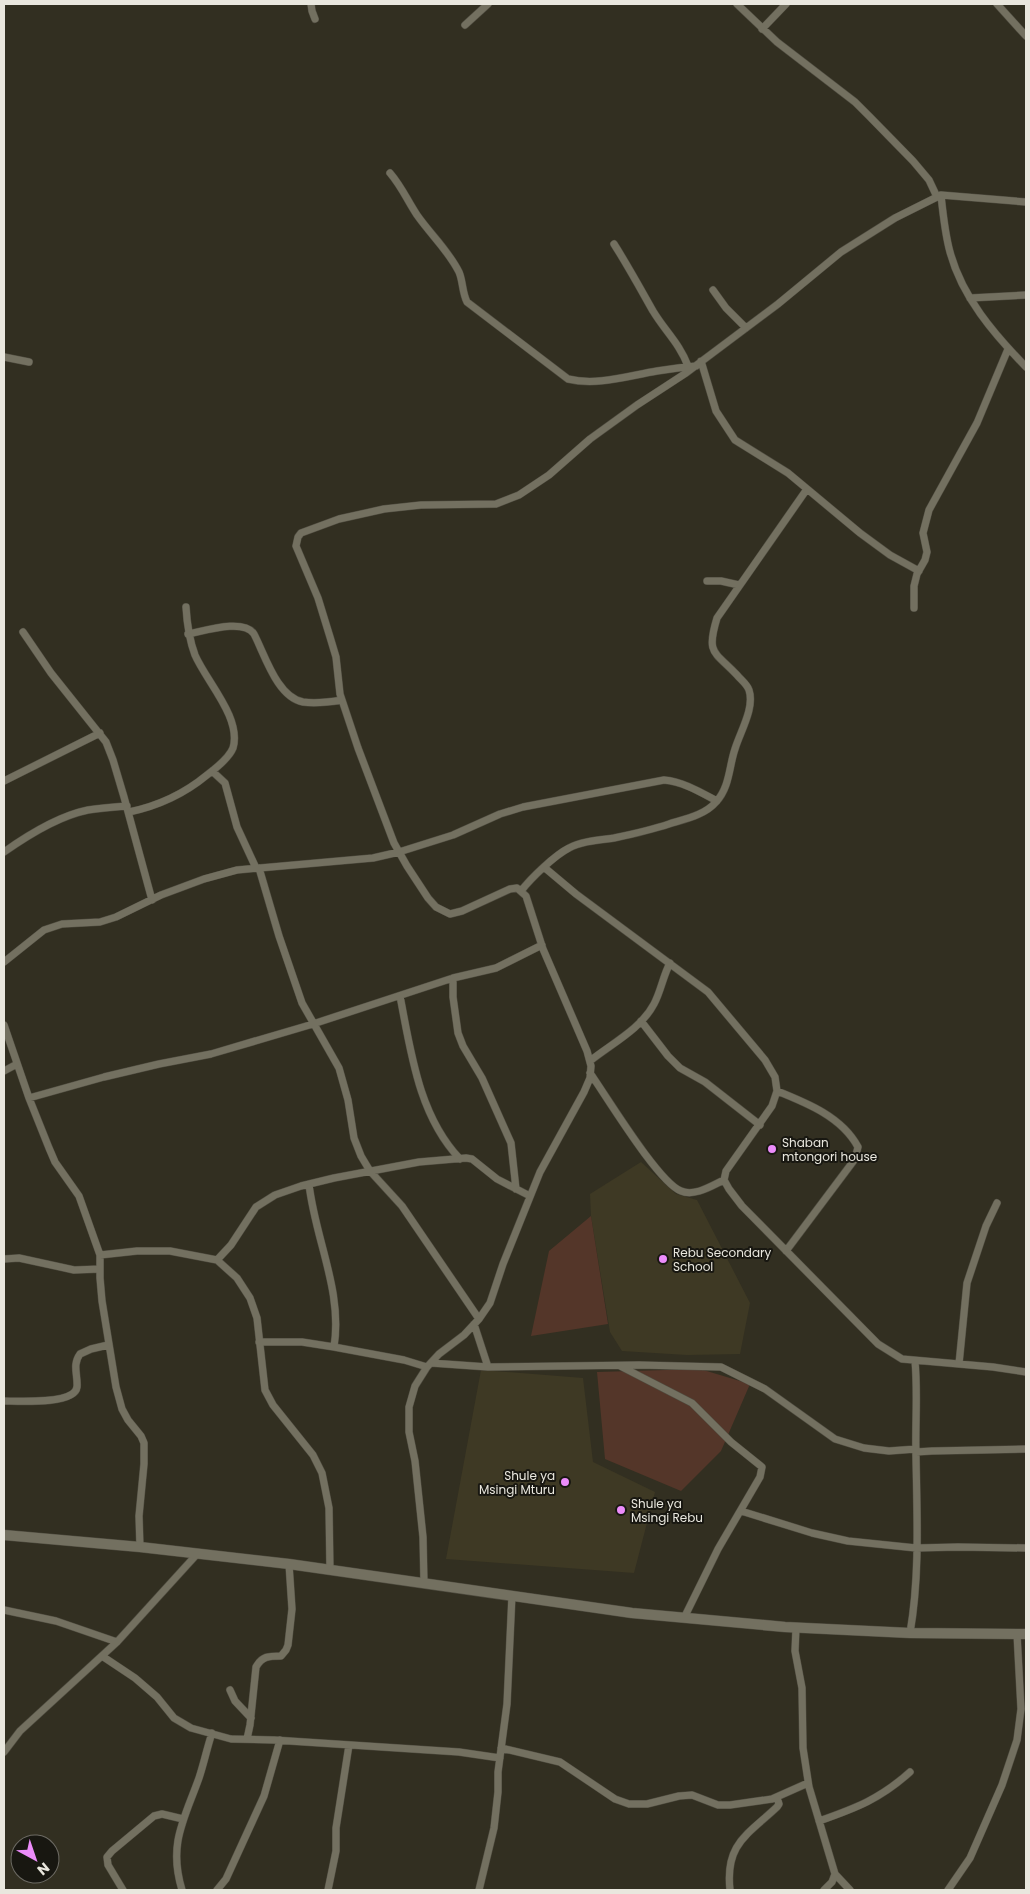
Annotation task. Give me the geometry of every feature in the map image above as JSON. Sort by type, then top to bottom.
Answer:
[{"type":"main road","points":[[4,1534],[290,1564],[632,1613],[796,1628],[910,1633],[1022,1634]]},
{"type":"street","points":[[311,4],[315,19]]},
{"type":"street","points":[[465,25],[488,4]]},
{"type":"street","points":[[737,4],[762,29],[854,102],[913,161],[929,180],[939,196],[950,252],[960,280],[970,298],[1008,348],[1026,367]]},
{"type":"street","points":[[762,29],[786,4]]},
{"type":"street","points":[[997,4],[1026,36]]},
{"type":"street","points":[[390,173],[402,186],[416,214],[450,256],[460,275],[463,294],[467,302],[568,379],[581,382],[617,379],[695,364]]},
{"type":"street","points":[[807,489],[717,618],[711,643],[717,655],[744,682],[749,690],[750,703],[734,750],[729,776],[724,790],[717,801],[709,809],[687,819],[643,833],[568,848],[521,890],[510,889],[462,911],[450,914],[436,907],[428,898],[399,852],[386,823],[342,700],[336,657],[318,598],[296,546],[301,533],[339,519],[384,509],[421,505],[496,504],[519,496],[549,475],[590,439],[637,404],[778,304],[841,252],[919,204],[939,196],[1026,202]]},
{"type":"street","points":[[614,244],[654,312],[695,364],[716,411],[735,440],[788,473],[860,534],[890,555],[919,571]]},
{"type":"street","points":[[714,290],[726,308],[746,328]]},
{"type":"street","points":[[970,298],[1026,295]]},
{"type":"street","points":[[914,608],[914,586],[919,571],[926,560],[927,552],[923,533],[929,510],[977,422],[1008,348]]},
{"type":"street","points":[[4,357],[30,362]]},
{"type":"street","points":[[707,580],[739,585]]},
{"type":"street","points":[[4,852],[42,828],[86,811],[128,809],[165,802],[195,785],[212,771],[232,750],[235,736],[224,704],[196,656],[188,634],[186,607]]},
{"type":"street","points":[[188,634],[231,626],[248,628],[254,634],[280,684],[289,696],[301,702],[310,703],[342,700]]},
{"type":"street","points":[[23,632],[51,673],[106,742],[114,760],[152,900]]},
{"type":"street","points":[[4,780],[100,733]]},
{"type":"street","points":[[212,771],[225,784],[237,828],[258,868],[302,1003],[339,1068],[348,1100],[354,1138],[361,1156],[370,1171],[402,1206],[476,1322],[488,1367]]},
{"type":"street","points":[[4,962],[44,930],[62,924],[100,922],[204,879],[237,870],[373,858],[453,835],[492,817],[523,807],[664,780],[674,781],[691,787],[717,801]]},
{"type":"street","points":[[544,868],[708,992],[765,1060],[775,1077],[777,1091],[772,1106],[726,1171],[724,1180],[742,1206],[878,1344],[902,1359],[915,1362],[959,1364],[1026,1372]]},
{"type":"street","points":[[424,1583],[423,1537],[415,1461],[409,1432],[409,1407],[415,1386],[429,1365],[476,1322],[490,1303],[503,1264],[540,1172],[584,1092],[592,1066],[542,945],[528,901],[521,890]]},
{"type":"street","points":[[29,1098],[159,1064],[210,1054],[313,1024],[453,978],[496,968],[542,945]]},
{"type":"street","points":[[590,1061],[641,1021],[654,1004],[670,963]]},
{"type":"street","points":[[453,978],[453,997],[458,1033],[463,1046],[482,1078],[511,1143],[516,1189]]},
{"type":"street","points":[[400,996],[419,1085],[441,1137],[460,1159]]},
{"type":"street","points":[[641,1021],[668,1056],[680,1068],[705,1082],[760,1125]]},
{"type":"street","points":[[4,1025],[29,1098],[56,1162],[79,1196],[100,1255],[102,1302],[108,1345],[122,1409],[144,1442],[139,1516],[140,1547]]},
{"type":"street","points":[[4,1071],[17,1064]]},
{"type":"street","points":[[590,1073],[638,1144],[672,1185],[681,1191],[688,1192],[702,1190],[724,1180]]},
{"type":"street","points":[[777,1091],[826,1113],[852,1137],[858,1147],[855,1159],[786,1251]]},
{"type":"street","points":[[217,1260],[231,1245],[256,1208],[275,1195],[309,1184],[370,1171],[419,1162],[472,1159],[497,1180],[530,1196]]},
{"type":"street","points":[[309,1184],[311,1208],[332,1286],[337,1328],[334,1347]]},
{"type":"street","points":[[959,1364],[967,1283],[986,1226],[997,1203]]},
{"type":"street","points":[[100,1255],[136,1250],[170,1252],[217,1260],[238,1278],[250,1298],[257,1318],[265,1390],[272,1405],[313,1456],[322,1473],[329,1508],[330,1570]]},
{"type":"street","points":[[4,1259],[19,1258],[74,1270],[100,1269]]},
{"type":"street","points":[[259,1342],[302,1342],[429,1365],[488,1367],[721,1367],[764,1389],[835,1439],[864,1448],[900,1451],[1026,1449]]},
{"type":"street","points":[[4,1401],[36,1402],[67,1397],[77,1387],[75,1367],[80,1354],[108,1345]]},
{"type":"street","points":[[910,1633],[914,1605],[916,1548],[917,1388],[915,1362]]},
{"type":"street","points":[[619,1366],[692,1403],[737,1447],[760,1463],[762,1467],[760,1477],[718,1548],[684,1618]]},
{"type":"street","points":[[741,1511],[812,1533],[848,1541],[916,1548],[1026,1548]]},
{"type":"street","points":[[4,1750],[20,1731],[118,1642],[198,1553]]},
{"type":"street","points":[[247,1739],[256,1667],[267,1656],[281,1656],[288,1645],[292,1610],[290,1564]]},
{"type":"street","points":[[479,1890],[494,1828],[509,1671],[512,1596]]},
{"type":"street","points":[[4,1610],[56,1621],[118,1642]]},
{"type":"street","points":[[796,1628],[795,1651],[802,1688],[803,1748],[808,1783],[835,1874],[850,1890]]},
{"type":"street","points":[[948,1890],[970,1858],[1002,1785],[1017,1740],[1021,1709],[1022,1634]]},
{"type":"street","points":[[102,1656],[135,1678],[157,1697],[174,1718],[191,1728],[231,1739],[280,1740],[459,1752],[500,1758]]},
{"type":"street","points":[[230,1690],[235,1701],[251,1718]]},
{"type":"street","points":[[182,1890],[178,1876],[176,1855],[178,1840],[183,1819],[199,1778],[212,1733]]},
{"type":"street","points":[[217,1890],[226,1879],[264,1796],[280,1740]]},
{"type":"street","points":[[328,1890],[336,1851],[336,1828],[349,1745]]},
{"type":"street","points":[[501,1748],[560,1762],[615,1799],[629,1804],[647,1804],[692,1795],[718,1805],[730,1805],[777,1797],[808,1783]]},
{"type":"street","points":[[819,1820],[874,1800],[910,1772]]},
{"type":"street","points":[[730,1890],[730,1865],[736,1847],[777,1807],[779,1804],[777,1797]]},
{"type":"street","points":[[122,1890],[108,1865],[108,1857],[112,1851],[154,1816],[162,1814],[183,1819]]},
{"type":"street","points":[[824,1890],[832,1882],[835,1874]]},
{"type":"shaded area","name":"Rebu Secondary School","points":[[641,1162],[676,1194],[697,1200],[750,1303],[740,1354],[687,1355],[622,1351],[610,1332],[591,1216],[590,1194]]},
{"type":"shaded area","points":[[591,1216],[608,1324],[531,1336],[549,1251]]},
{"type":"shaded area","points":[[700,1369],[750,1384],[721,1451],[681,1491],[605,1459],[597,1372]]},
{"type":"shaded area","points":[[481,1370],[583,1378],[593,1462],[655,1492],[634,1573],[446,1559]]},
{"type":"place","name":"Shaban mtongori house","points":[[772,1149]]},
{"type":"place","name":"Rebu Secondary School","points":[[663,1259]]},
{"type":"place","name":"Shule ya Msingi Mturu","points":[[565,1482]]},
{"type":"place","name":"Shule ya Msingi Rebu","points":[[621,1510]]}]
